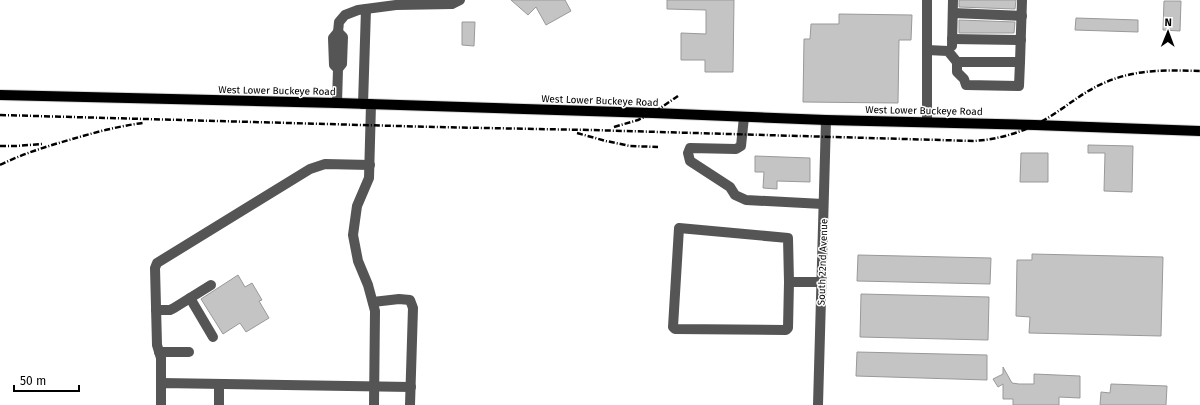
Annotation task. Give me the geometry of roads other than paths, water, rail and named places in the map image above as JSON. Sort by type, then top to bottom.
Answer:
[{"type":"main road","name":"West Lower Buckeye Road","points":[[0,95],[338,103],[1200,131]]},
{"type":"street","points":[[338,103],[338,69],[342,64],[343,38],[338,32],[339,22],[345,15],[366,9],[396,5],[452,4],[460,0]]},
{"type":"street","points":[[927,0],[927,121]]},
{"type":"street","points":[[953,0],[952,39],[954,58],[957,72],[964,79],[966,85],[1019,86],[1022,0]]},
{"type":"street","points":[[366,9],[367,104],[370,178],[357,206],[353,235],[358,261],[368,285],[375,311],[374,405]]},
{"type":"street","points":[[953,13],[1022,16]]},
{"type":"street","points":[[952,39],[1021,40]]},
{"type":"street","points":[[927,50],[945,50],[954,58],[1020,62]]},
{"type":"street","points":[[744,117],[741,146],[736,149],[690,148],[688,153],[690,161],[730,188],[735,195],[746,200],[823,204]]},
{"type":"street","name":"South 22nd Avenue","points":[[818,405],[826,120]]},
{"type":"street","points":[[161,405],[161,358],[157,347],[156,263],[310,169],[325,164],[370,165]]},
{"type":"street","points":[[679,228],[788,238],[789,282],[788,328],[786,330],[675,329],[673,327],[679,228]]},
{"type":"street","points":[[789,282],[821,282]]},
{"type":"street","points":[[156,310],[170,310],[211,285]]},
{"type":"street","points":[[190,298],[213,337]]},
{"type":"street","points":[[373,302],[399,299],[410,300],[413,308],[410,405]]},
{"type":"street","points":[[159,352],[189,352]]},
{"type":"street","points":[[161,383],[410,388]]},
{"type":"street","points":[[219,384],[219,405]]},
{"type":"railway","points":[[0,115],[974,141],[1006,136],[1026,129],[1045,120],[1078,97],[1116,78],[1151,71],[1200,71]]},
{"type":"railway","points":[[614,127],[638,120],[653,113],[678,96]]},
{"type":"railway","points":[[0,165],[42,148],[96,132],[143,123]]},
{"type":"railway","points":[[577,133],[630,146],[658,147]]},
{"type":"railway","points":[[0,146],[42,144]]}]
